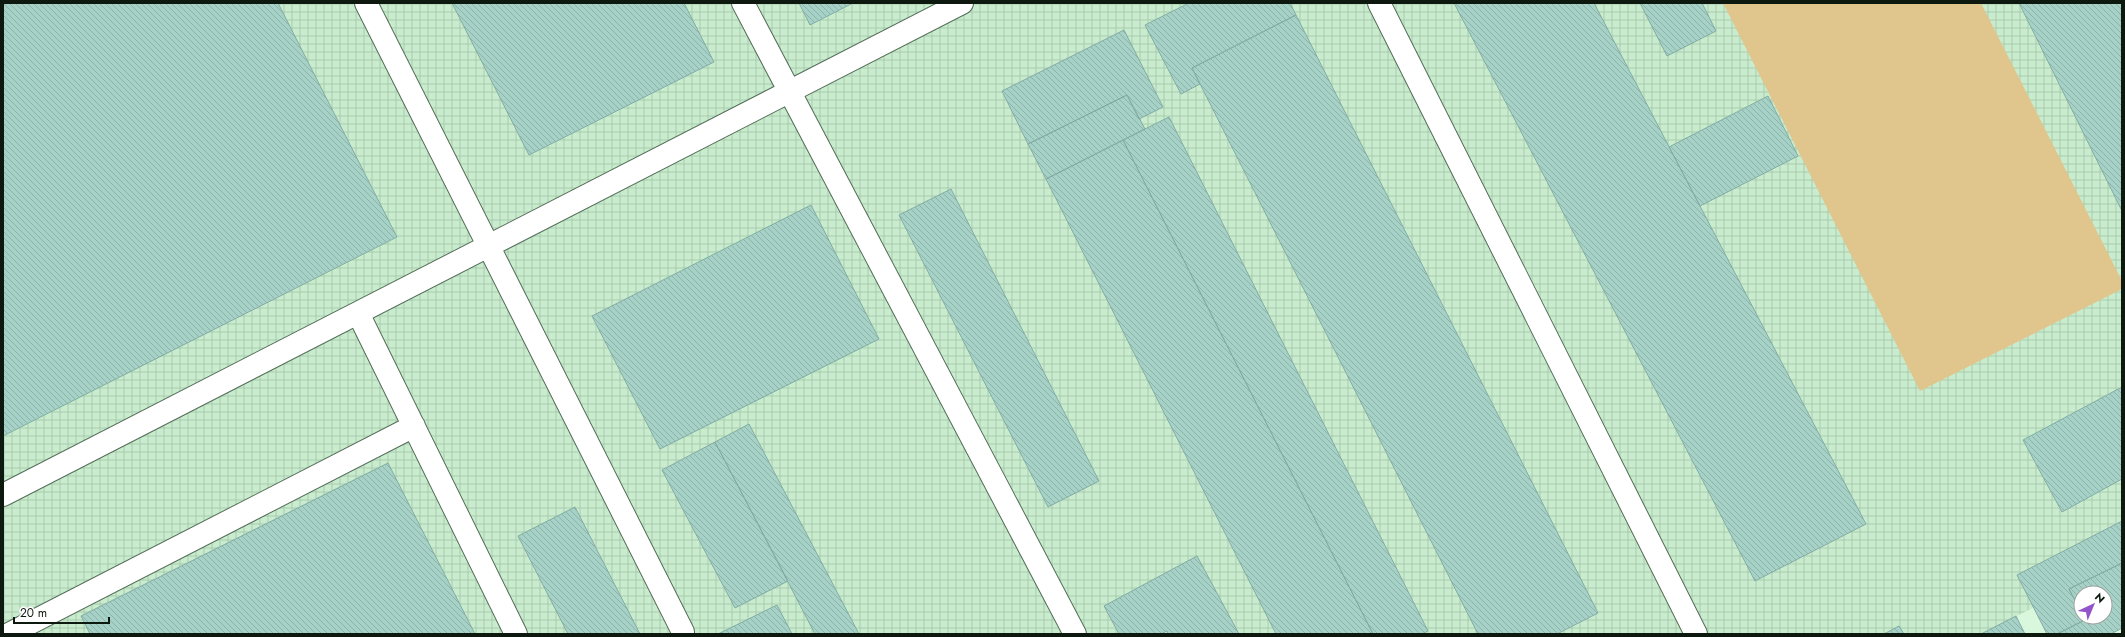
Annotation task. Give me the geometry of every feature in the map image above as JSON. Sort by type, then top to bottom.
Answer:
[{"type":"lane","points":[[366,3],[683,632]]},
{"type":"lane","points":[[743,3],[1075,634]]},
{"type":"lane","points":[[3,495],[962,3]]},
{"type":"lane","points":[[1379,3],[1696,634]]},
{"type":"lane","points":[[358,313],[516,634]]},
{"type":"lane","points":[[9,634],[414,426]]},
{"type":"shaded area","points":[[3,3],[2122,3],[2122,563],[2078,585],[2073,585],[2073,588],[1981,634],[3,634]]},
{"type":"shaded area","points":[[1723,3],[1981,3],[2122,281],[2122,289],[1920,391]]},
{"type":"building","points":[[3,3],[278,3],[397,237],[3,436]]},
{"type":"building","points":[[452,3],[684,3],[714,62],[529,155]]},
{"type":"building","points":[[799,3],[853,3],[810,25]]},
{"type":"building","points":[[1189,3],[1290,3],[1296,15],[1192,68],[1200,84],[1181,94],[1145,25]]},
{"type":"building","points":[[1454,3],[1594,3],[1866,524],[1755,581]]},
{"type":"building","points":[[1640,3],[1702,3],[1716,31],[1667,56]]},
{"type":"building","points":[[2019,3],[2122,3],[2122,211]]},
{"type":"building","points":[[1296,15],[1598,613],[1557,634],[1478,634],[1192,68]]},
{"type":"building","points":[[1124,30],[1163,107],[1139,119],[1127,95],[1028,144],[1002,91]]},
{"type":"building","points":[[1127,95],[1145,129],[1046,179],[1028,144]]},
{"type":"building","points":[[1768,96],[1798,156],[1700,206],[1669,147]]},
{"type":"building","points":[[1169,117],[1428,631],[1422,634],[1373,634],[1123,140]]},
{"type":"building","points":[[1123,140],[1373,634],[1276,634],[1046,179]]},
{"type":"building","points":[[951,189],[1099,481],[1048,507],[899,215]]},
{"type":"building","points":[[811,205],[879,339],[660,449],[592,316]]},
{"type":"building","points":[[2122,387],[2122,479],[2062,512],[2023,440]]},
{"type":"building","points":[[749,424],[859,634],[815,634],[715,442]]},
{"type":"building","points":[[715,442],[788,581],[735,608],[662,470]]},
{"type":"building","points":[[388,463],[475,634],[90,634],[81,616]]},
{"type":"building","points":[[575,507],[640,634],[568,634],[518,536]]},
{"type":"building","points":[[2122,521],[2122,563],[2077,585],[2073,585],[2073,587],[2069,589],[2073,597],[2073,625],[2075,625],[2057,634],[2047,634],[2017,575]]},
{"type":"building","points":[[1197,556],[1239,634],[1168,634],[1167,631],[1161,634],[1119,634],[1104,606]]},
{"type":"building","points":[[2122,563],[2122,628],[2111,634],[2057,634],[2075,625],[2113,625],[2113,585],[2077,585]]},
{"type":"building","points":[[2073,587],[2073,597],[2069,589]]},
{"type":"building","points":[[777,605],[792,634],[718,634]]},
{"type":"building","points":[[2016,616],[2025,634],[1981,634]]},
{"type":"building","points":[[1899,626],[1904,634],[1884,634]]}]
